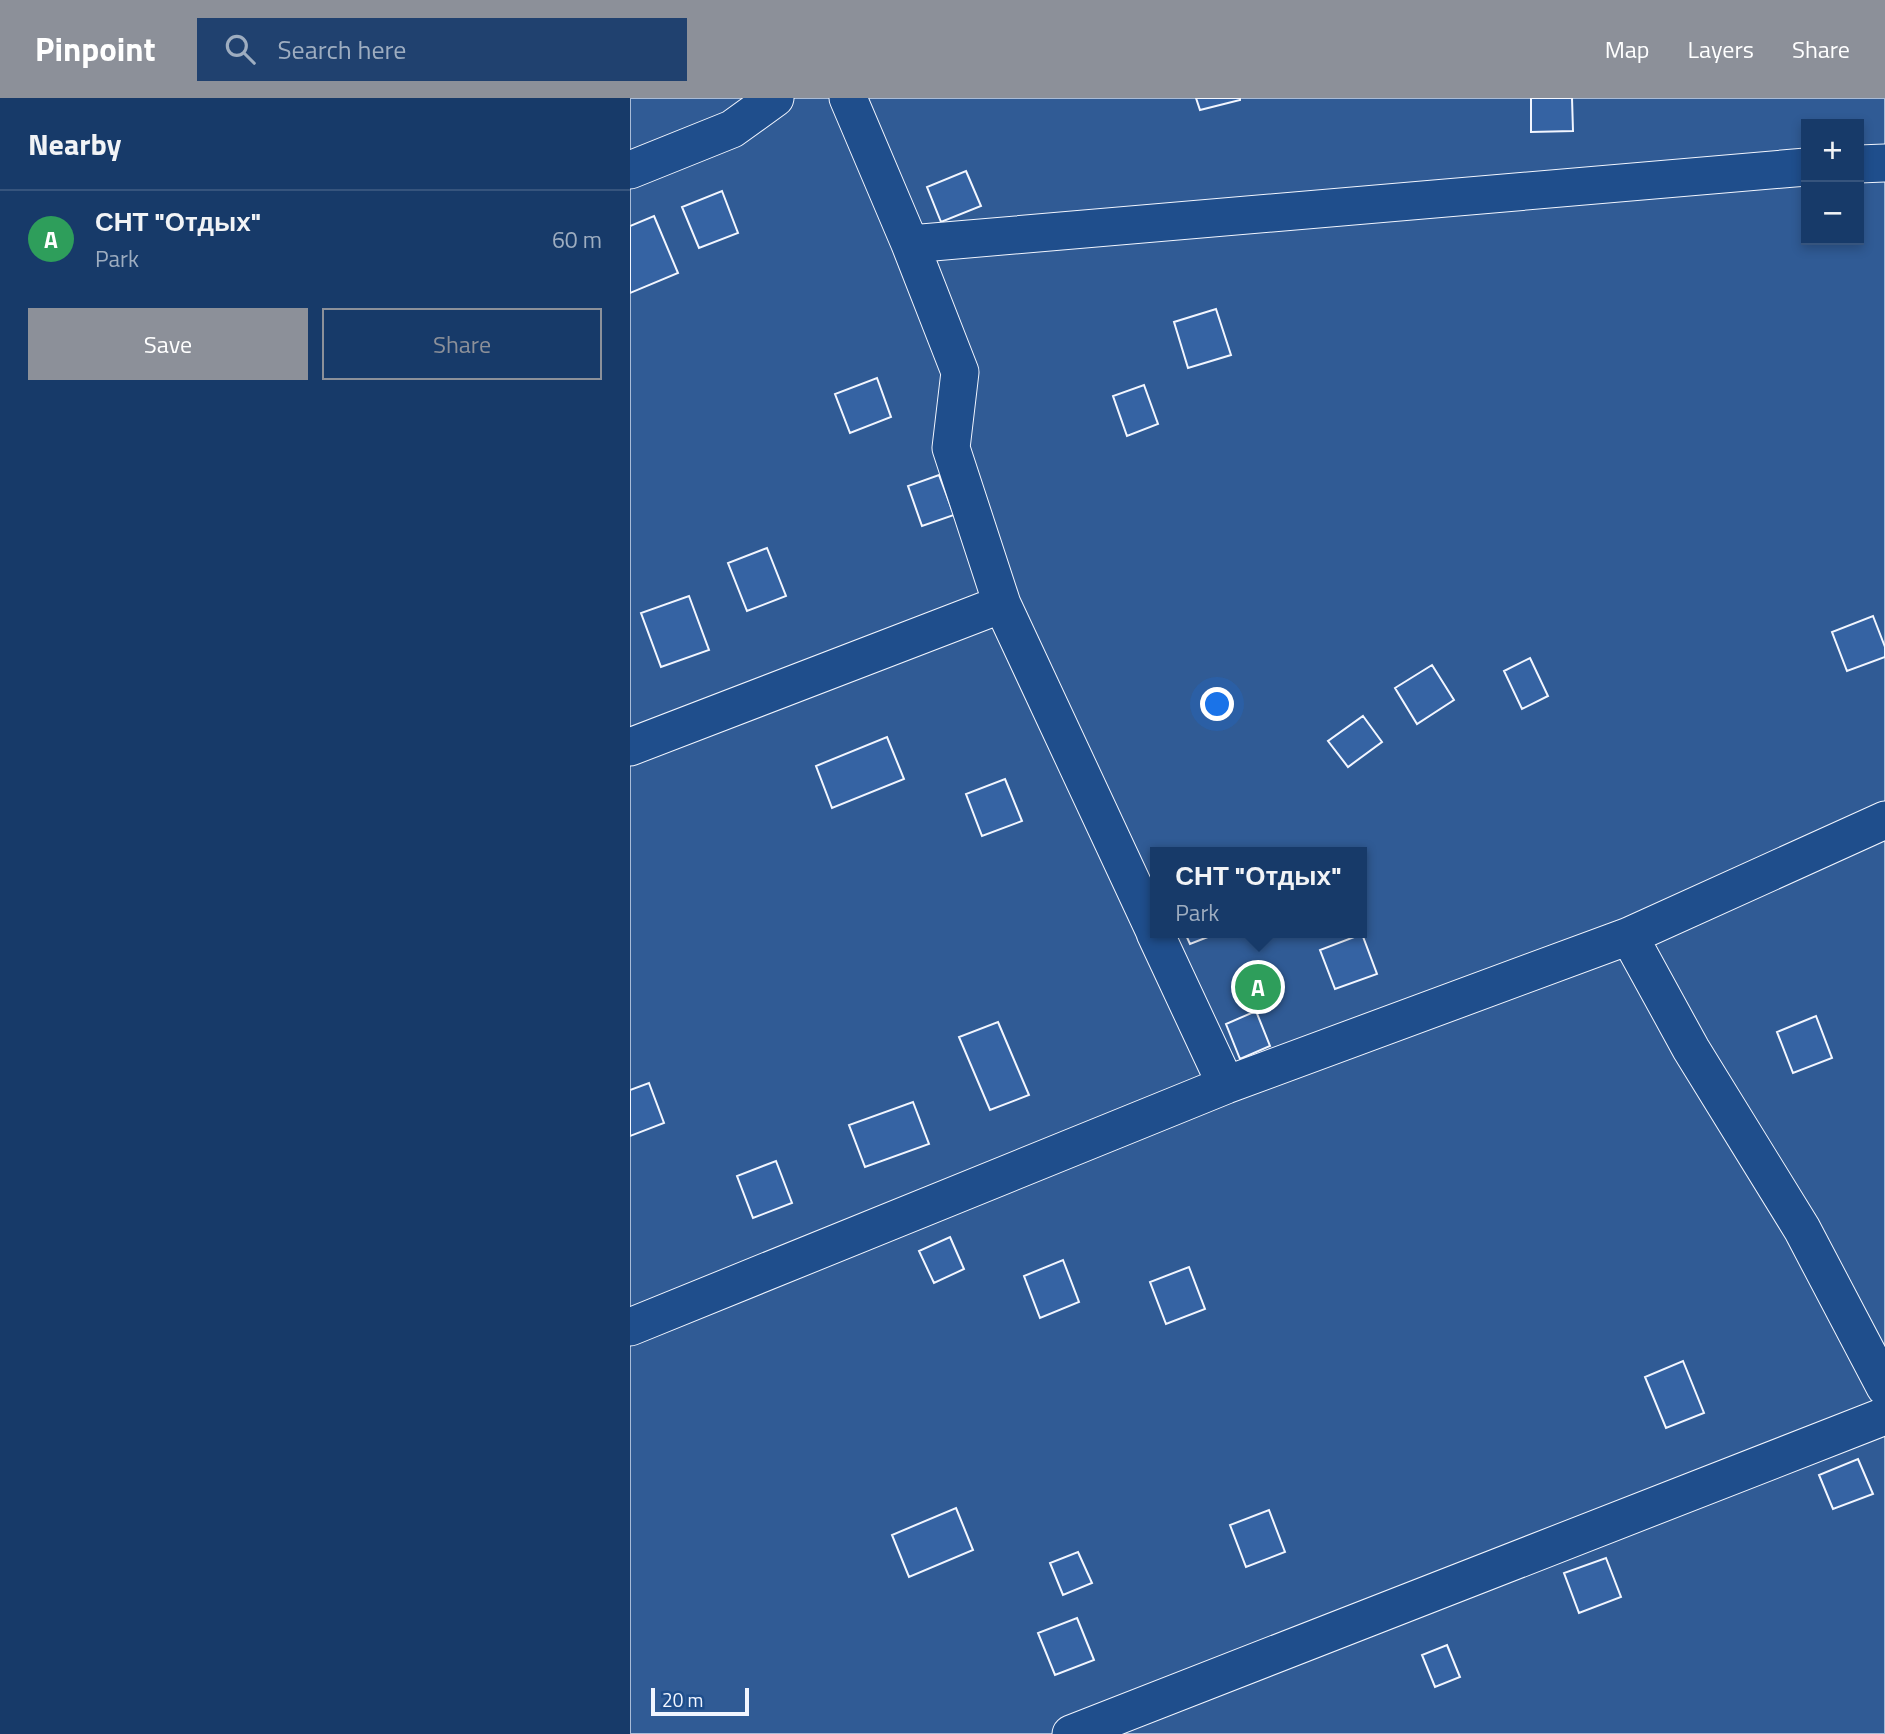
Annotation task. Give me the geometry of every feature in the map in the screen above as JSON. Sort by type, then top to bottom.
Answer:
[{"type":"lane","points":[[630,170],[732,130],[775,98]]},
{"type":"lane","points":[[848,98],[910,244],[960,372],[951,448],[1002,604],[1150,921]]},
{"type":"lane","points":[[1864,164],[1885,163]]},
{"type":"lane","points":[[910,244],[1801,167]]},
{"type":"lane","points":[[630,747],[1002,604]]},
{"type":"lane","points":[[630,1327],[1226,1085],[1629,936],[1885,820]]},
{"type":"lane","points":[[1629,936],[1691,1049],[1802,1229],[1885,1387]]},
{"type":"lane","points":[[1158,938],[1226,1085]]},
{"type":"lane","points":[[1071,1734],[1885,1416]]},
{"type":"shaded area","points":[[630,98],[1885,98],[1885,1734],[630,1734]]},
{"type":"building","points":[[1196,98],[1240,98],[1240,100],[1200,110]]},
{"type":"building","points":[[1531,98],[1572,98],[1573,131],[1531,132]]},
{"type":"building","points":[[966,171],[981,206],[941,222],[927,187]]},
{"type":"building","points":[[722,191],[738,233],[699,248],[682,207]]},
{"type":"building","points":[[654,216],[678,273],[630,293],[630,226]]},
{"type":"building","points":[[1216,309],[1231,355],[1188,368],[1174,322]]},
{"type":"building","points":[[877,378],[891,417],[850,433],[835,394]]},
{"type":"building","points":[[1144,385],[1158,424],[1127,436],[1113,396]]},
{"type":"building","points":[[939,475],[954,515],[922,526],[908,486]]},
{"type":"building","points":[[767,548],[786,596],[747,611],[728,563]]},
{"type":"building","points":[[689,596],[709,650],[661,667],[641,613]]},
{"type":"building","points":[[1873,616],[1885,647],[1885,657],[1847,671],[1832,632]]},
{"type":"building","points":[[1530,658],[1548,696],[1522,709],[1504,671]]},
{"type":"building","points":[[1432,665],[1454,700],[1417,724],[1395,688]]},
{"type":"building","points":[[1363,716],[1382,742],[1348,767],[1328,741]]},
{"type":"building","points":[[887,737],[904,779],[832,808],[816,766]]},
{"type":"building","points":[[1005,779],[1022,821],[982,836],[966,794]]},
{"type":"building","points":[[1187,938],[1205,938],[1190,944]]},
{"type":"building","points":[[1352,938],[1364,938],[1377,974],[1335,989],[1320,950]]},
{"type":"building","points":[[1256,1011],[1270,1046],[1240,1059],[1226,1024]]},
{"type":"building","points":[[1816,1016],[1832,1058],[1793,1073],[1777,1032]]},
{"type":"building","points":[[998,1022],[1029,1095],[990,1110],[959,1037]]},
{"type":"building","points":[[649,1083],[664,1123],[630,1136],[630,1090]]},
{"type":"building","points":[[913,1102],[929,1144],[865,1167],[849,1125]]},
{"type":"building","points":[[776,1161],[792,1203],[753,1218],[737,1176]]},
{"type":"building","points":[[950,1237],[964,1269],[934,1283],[919,1251]]},
{"type":"building","points":[[1063,1260],[1079,1302],[1040,1318],[1024,1276]]},
{"type":"building","points":[[1189,1267],[1205,1309],[1166,1324],[1150,1282]]},
{"type":"building","points":[[1683,1361],[1704,1413],[1666,1428],[1645,1377]]},
{"type":"building","points":[[1858,1459],[1873,1494],[1833,1509],[1819,1475]]},
{"type":"building","points":[[956,1508],[973,1550],[909,1577],[892,1535]]},
{"type":"building","points":[[1269,1510],[1285,1552],[1246,1567],[1230,1525]]},
{"type":"building","points":[[1078,1552],[1092,1583],[1063,1595],[1050,1563]]},
{"type":"building","points":[[1606,1558],[1621,1597],[1579,1613],[1564,1573]]},
{"type":"building","points":[[1077,1618],[1094,1660],[1055,1675],[1038,1633]]},
{"type":"building","points":[[1447,1645],[1460,1677],[1435,1687],[1422,1655]]},
{"type":"place","name":"СНТ \"Отдых\"","points":[[1258,987]]}]
